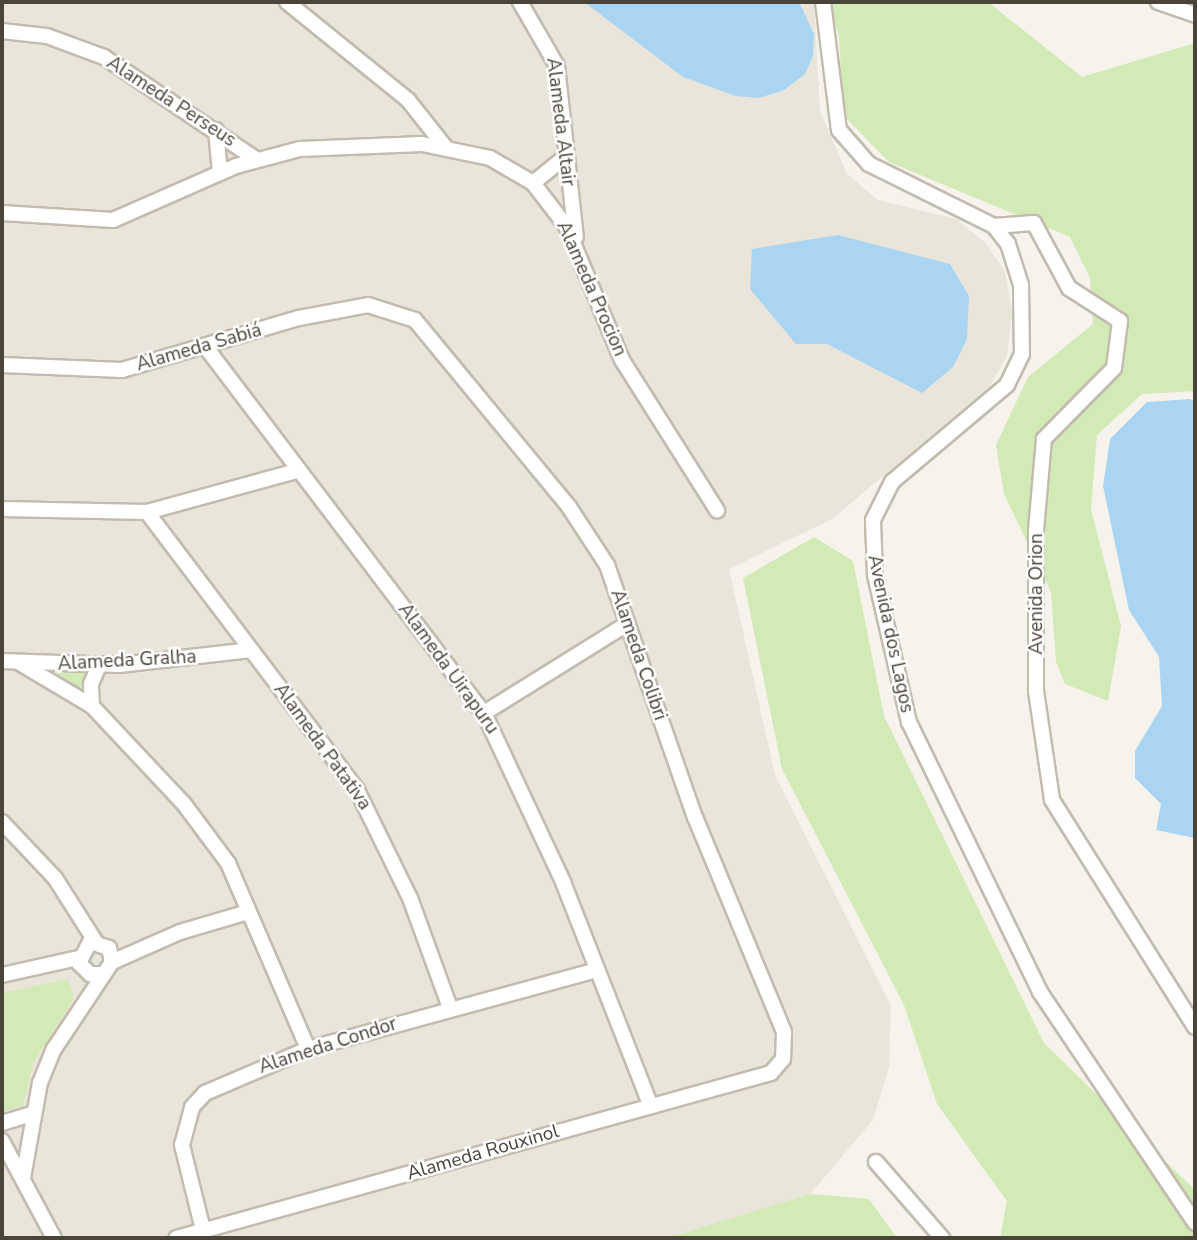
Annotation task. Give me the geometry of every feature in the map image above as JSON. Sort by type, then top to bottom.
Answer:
[{"type":"street","points":[[287,2],[408,100],[446,148]]},
{"type":"street","name":"Alameda Altair","points":[[520,2],[557,66],[564,158],[578,252]]},
{"type":"street","points":[[823,2],[833,111],[856,153],[994,226]]},
{"type":"street","points":[[1158,2],[1195,16]]},
{"type":"street","name":"Alameda Perseus","points":[[2,31],[47,36],[104,57],[256,159]]},
{"type":"street","points":[[216,130],[220,173]]},
{"type":"street","name":"Alameda Procion","points":[[2,213],[113,220],[256,159],[340,145],[446,148],[490,158],[533,183],[578,252],[622,360],[717,510]]},
{"type":"street","points":[[533,183],[564,158]]},
{"type":"street","name":"Avenida Orion","points":[[994,226],[1034,223],[1069,288],[1120,321],[1114,368],[1044,439],[1036,691],[1052,800],[1195,1027]]},
{"type":"street","name":"Avenida dos Lagos","points":[[994,226],[1017,264],[1026,324],[1022,354],[990,402],[892,482],[873,520],[875,575],[909,722],[965,843],[1040,992],[1195,1223]]},
{"type":"street","name":"Alameda Sabiá","points":[[2,365],[122,370],[208,350],[338,309],[393,309]]},
{"type":"street","name":"Alameda Colibri","points":[[393,309],[438,341],[569,507],[607,565],[695,817],[779,1019],[783,1059]]},
{"type":"street","name":"Alameda Uirapuru","points":[[208,350],[297,471],[484,713],[597,970],[651,1106]]},
{"type":"street","points":[[2,509],[81,516],[147,512],[297,471]]},
{"type":"street","name":"Alameda Patativa","points":[[147,512],[357,790],[410,898],[450,1008]]},
{"type":"street","points":[[484,713],[626,624]]},
{"type":"street","name":"Alameda Gralha","points":[[2,661],[99,666],[251,650]]},
{"type":"street","points":[[18,662],[92,706],[184,804],[228,863],[309,1049]]},
{"type":"street","points":[[92,706],[91,684],[99,666]]},
{"type":"street","points":[[2,822],[55,878],[95,941],[108,948],[112,962]]},
{"type":"street","points":[[23,1178],[31,1114],[54,1049],[101,974],[112,962],[248,912]]},
{"type":"street","points":[[2,975],[78,958],[95,941]]},
{"type":"street","points":[[78,958],[85,972],[101,974]]},
{"type":"street","name":"Alameda Condor","points":[[203,1230],[182,1145],[192,1107],[225,1080],[309,1049],[450,1008],[597,970]]},
{"type":"street","name":"Alameda Rouxinol","points":[[176,1238],[771,1073],[783,1059]]},
{"type":"street","points":[[2,1123],[31,1114]]},
{"type":"street","points":[[2,1141],[54,1238]]},
{"type":"street","points":[[876,1162],[942,1238]]},
{"type":"shaded area","points":[[2,2],[814,2],[820,111],[847,174],[878,200],[956,219],[985,242],[1005,271],[1012,312],[1007,356],[990,386],[832,519],[729,569],[775,775],[891,1006],[889,1067],[873,1120],[810,1194],[673,1238],[2,1238]]},
{"type":"green space","points":[[828,2],[988,2],[1082,77],[1195,43],[1195,391],[1142,394],[1097,435],[1091,509],[1121,626],[1108,701],[1065,684],[1056,662],[1051,592],[1004,494],[996,445],[1028,377],[1093,324],[1090,278],[1070,237],[889,162],[843,115],[839,36]]},
{"type":"green space","points":[[814,537],[853,561],[884,716],[1044,1043],[1195,1190],[1195,1238],[1000,1238],[1007,1201],[937,1104],[904,1005],[782,769],[743,578]]},
{"type":"green space","points":[[82,671],[87,674],[79,689],[52,674]]},
{"type":"green space","points":[[68,979],[74,998],[33,1063],[23,1105],[2,1112],[2,993]]},
{"type":"green space","points":[[810,1194],[869,1199],[897,1238],[667,1238]]},
{"type":"water","points":[[584,2],[799,2],[814,34],[813,56],[805,74],[784,90],[759,98],[736,96],[683,77]]},
{"type":"water","points":[[838,235],[950,264],[969,296],[967,339],[953,367],[922,393],[827,344],[796,344],[750,289],[752,249]]},
{"type":"water","points":[[1190,399],[1195,402],[1195,838],[1156,830],[1161,804],[1135,778],[1135,751],[1162,706],[1159,657],[1129,610],[1103,486],[1110,439],[1147,402]]}]
